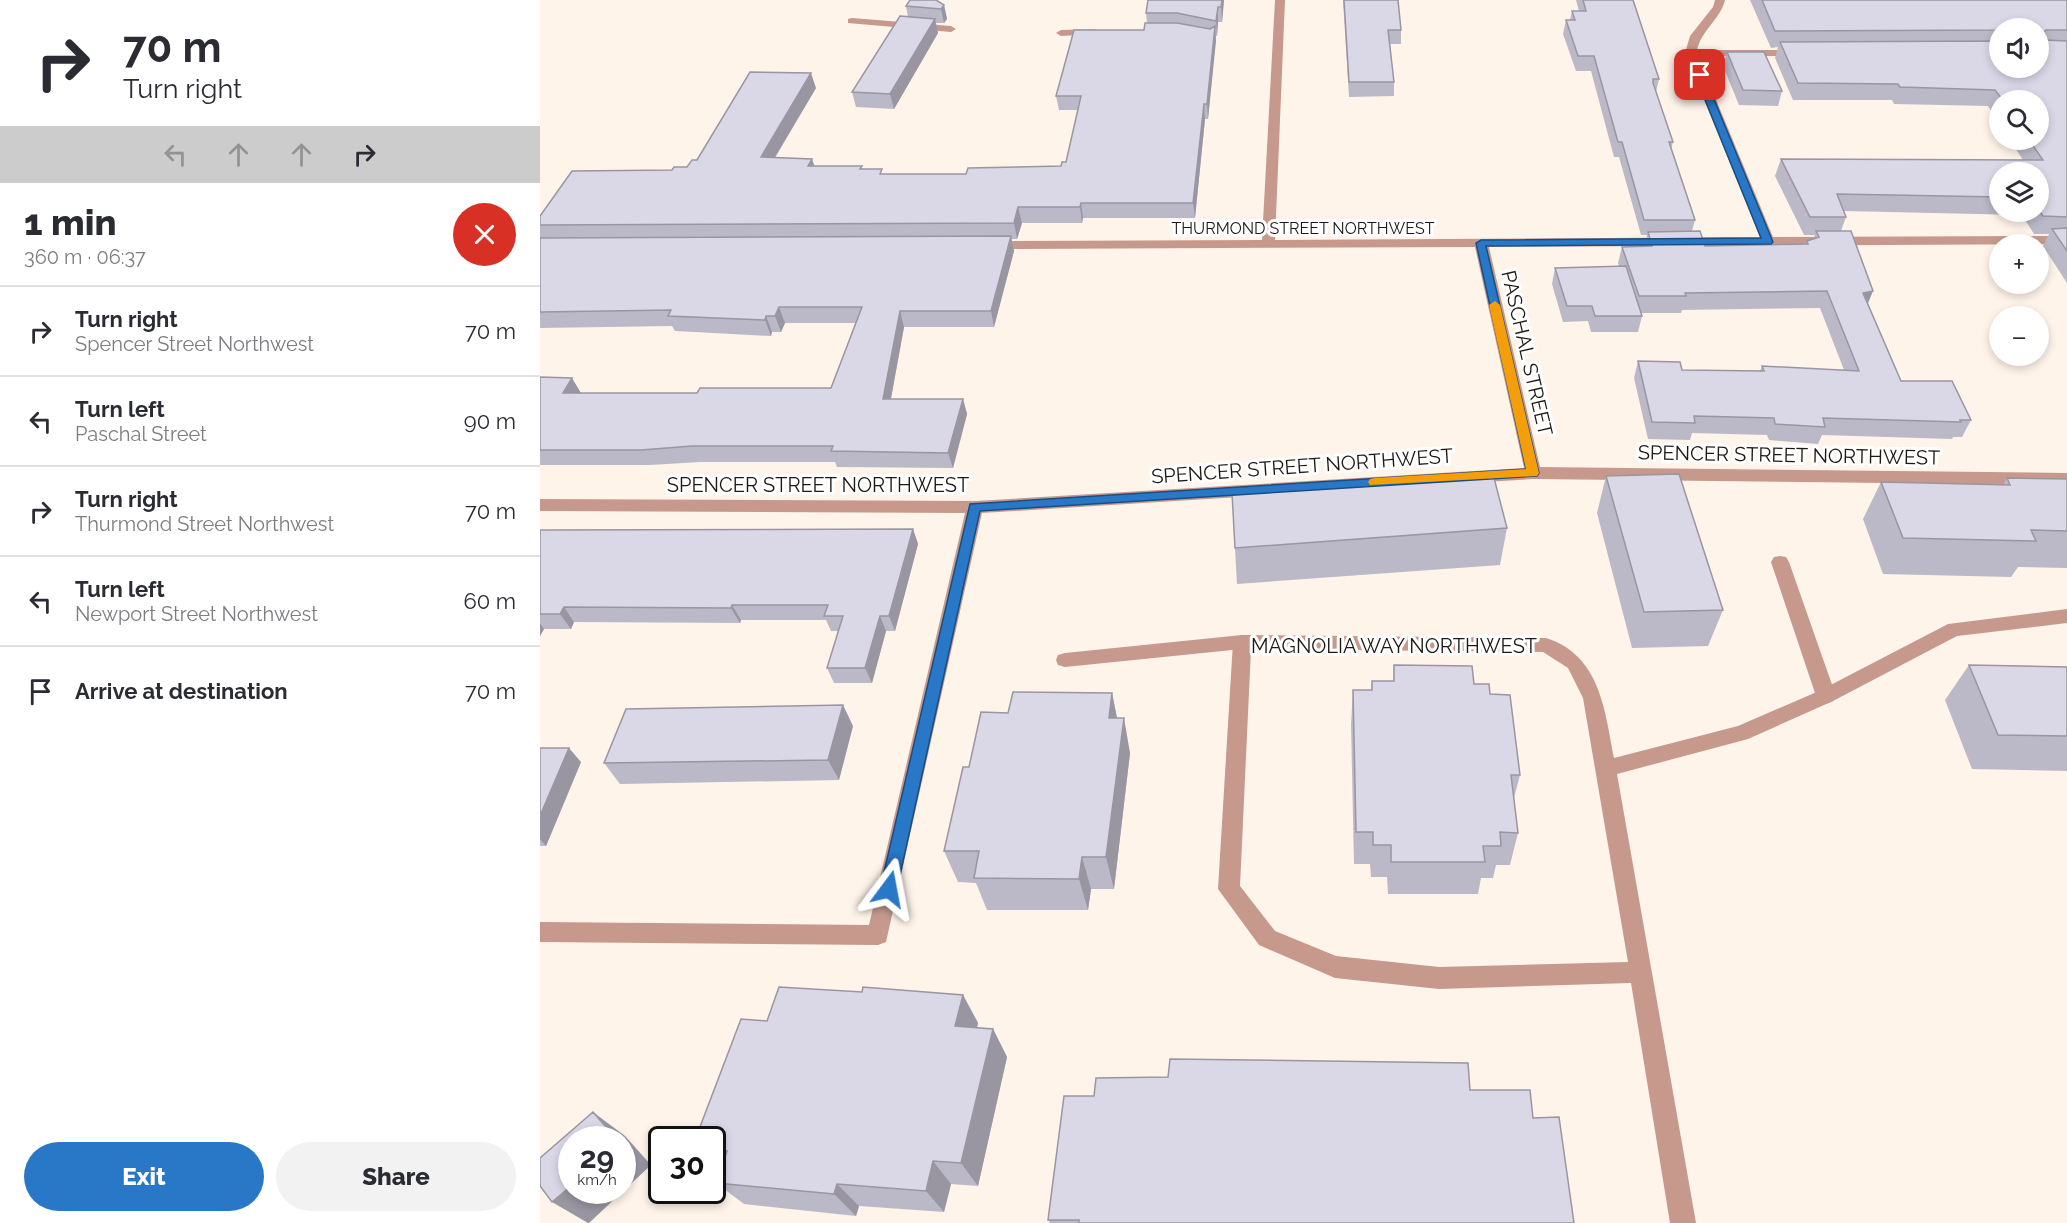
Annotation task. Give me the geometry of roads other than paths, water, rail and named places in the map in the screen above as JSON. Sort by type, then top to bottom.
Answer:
[{"type":"street","points":[[1268,244],[1280,0]]},
{"type":"street","points":[[1720,0],[1718,8],[1695,36],[1691,53],[1768,242]]},
{"type":"street","points":[[852,21],[951,29]]},
{"type":"street","points":[[1061,33],[1108,32]]},
{"type":"street","points":[[1691,53],[1810,53]]},
{"type":"street","name":"THURMOND STREET NORTHWEST","points":[[969,245],[2067,240]]},
{"type":"street","name":"PASCHAL STREET","points":[[1481,243],[1533,473]]},
{"type":"street","name":"SPENCER STREET NORTHWEST","points":[[540,505],[975,507],[1533,473],[2067,479]]},
{"type":"street","points":[[540,932],[878,935],[975,507]]},
{"type":"street","points":[[1780,562],[1826,696]]},
{"type":"street","points":[[1606,768],[1741,733],[1826,696],[1954,629],[2067,616]]},
{"type":"street","points":[[1065,660],[1242,642]]},
{"type":"street","name":"MAGNOLIA WAY NORTHWEST","points":[[1641,972],[1439,978],[1335,967],[1267,938],[1229,889],[1242,642],[1546,645],[1575,663],[1593,698],[1641,972],[1683,1223]]}]
